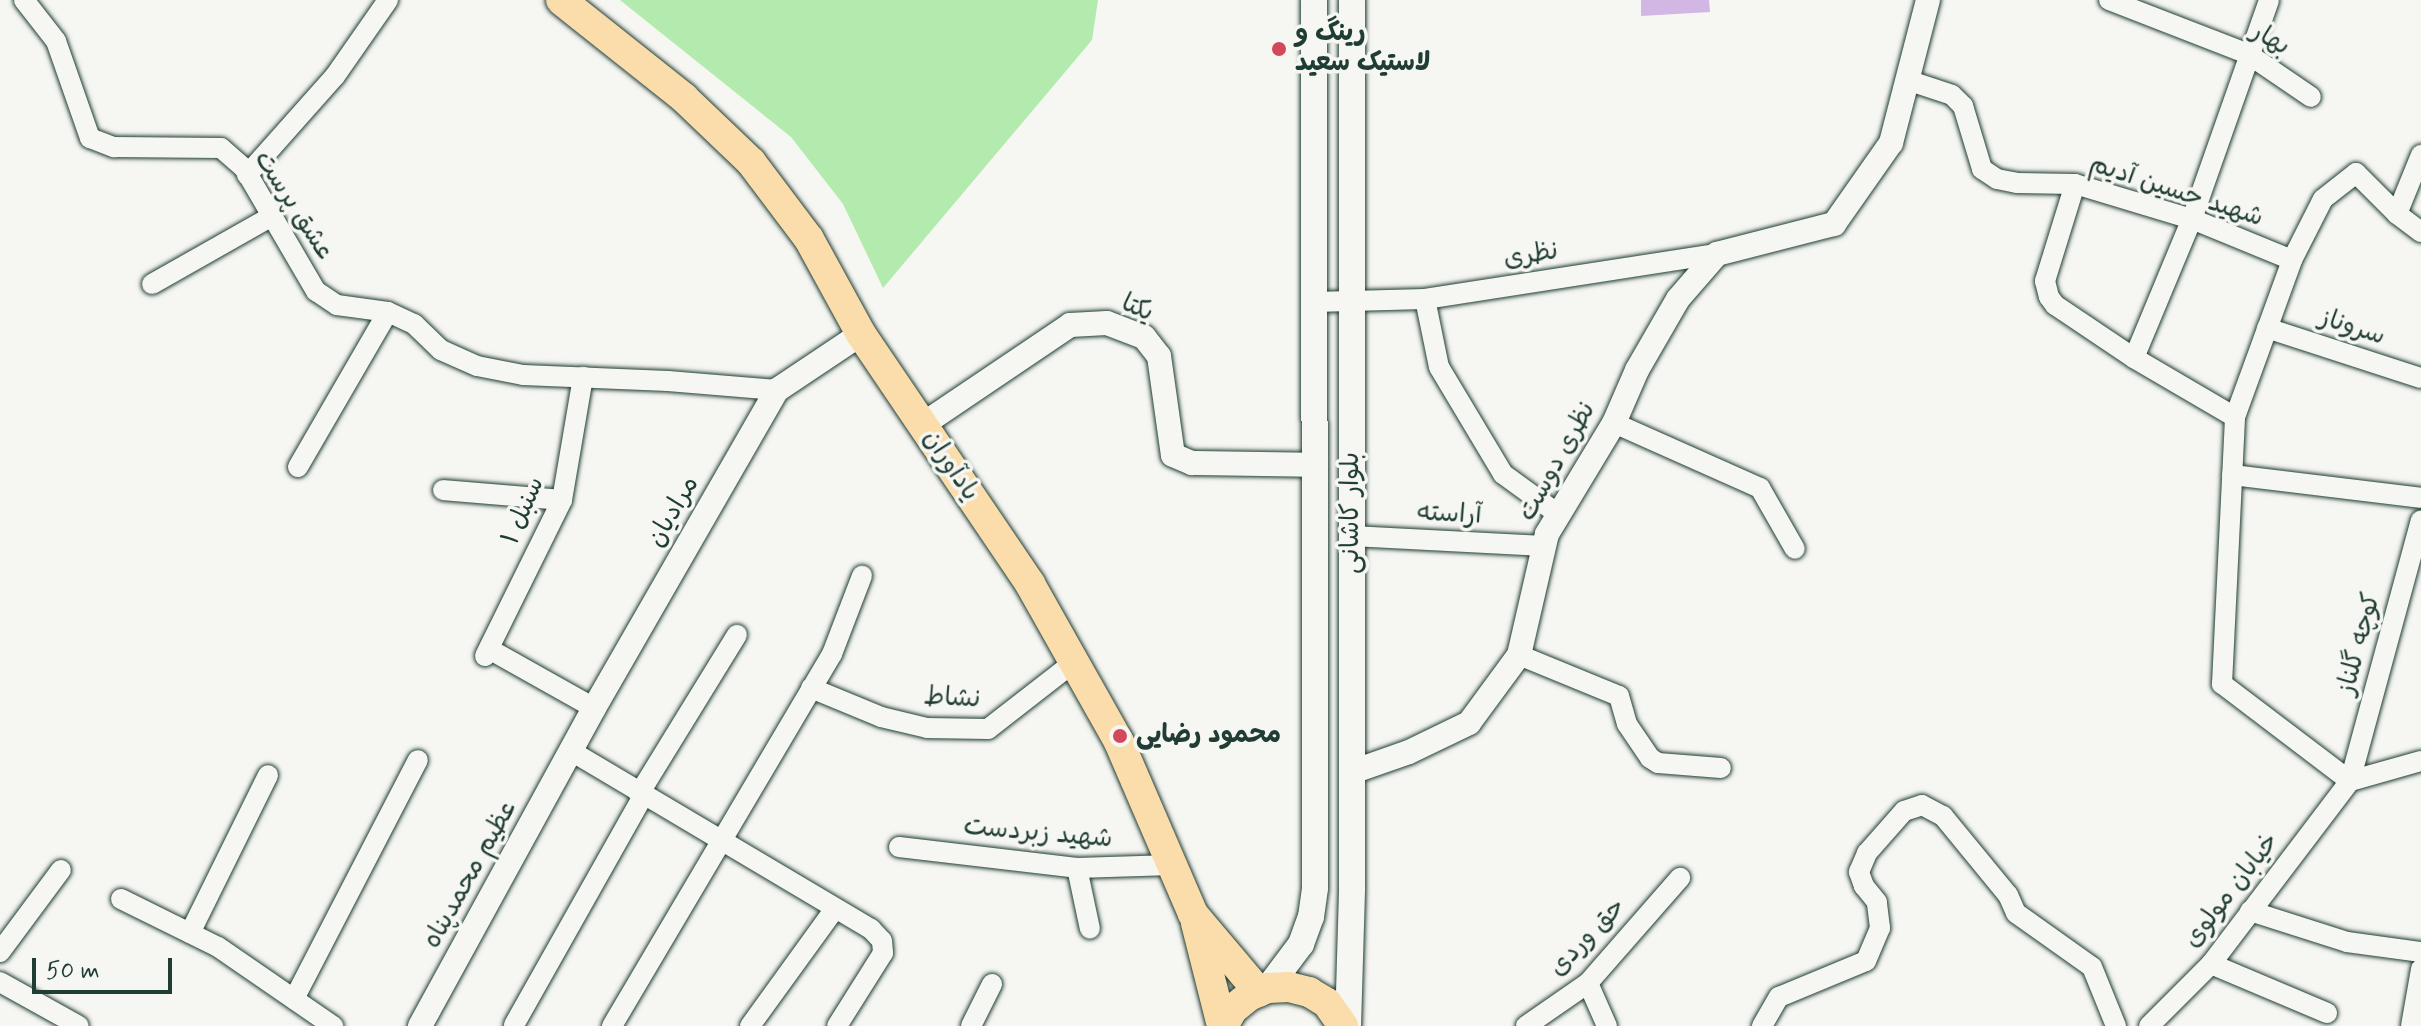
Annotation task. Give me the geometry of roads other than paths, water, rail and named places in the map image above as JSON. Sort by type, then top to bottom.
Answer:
[{"type":"main road","name":"یادآوران","points":[[561,0],[684,98],[751,162],[809,239],[861,334],[1030,584],[1119,742],[1193,914],[1264,990]]},
{"type":"main road","name":"بلوار کاشانی","points":[[1264,990],[1301,944],[1311,917],[1315,888],[1314,0]]},
{"type":"main road","name":"بلوار کاشانی","points":[[1345,1026],[1352,772],[1352,0]]},
{"type":"main road","points":[[1193,914],[1223,1026]]},
{"type":"main road","points":[[1223,1026],[1233,1009],[1264,990],[1289,987],[1309,992],[1327,1003],[1345,1026]]},
{"type":"street","name":"عشق پرست","points":[[24,0],[56,41],[90,138],[114,147],[221,148],[247,175],[316,291],[337,305],[388,312],[414,324],[441,350],[477,366],[523,375],[777,390]]},
{"type":"street","points":[[247,175],[335,76],[388,0]]},
{"type":"street","points":[[1717,254],[1834,224],[1891,143],[1928,0]]},
{"type":"street","name":"بهار","points":[[2109,0],[2248,54],[2311,97]]},
{"type":"street","points":[[2134,358],[2192,219],[2269,0]]},
{"type":"street","name":"شهید حسین آدیم","points":[[1907,80],[1952,95],[1963,106],[1982,169],[1997,179],[2075,184],[2192,219],[2292,260]]},
{"type":"street","points":[[2397,214],[2421,155]]},
{"type":"street","points":[[2421,232],[2397,214],[2356,173],[2323,199],[2292,260],[2235,417],[2222,684],[2350,781],[2421,761]]},
{"type":"street","points":[[2075,184],[2045,281],[2049,297],[2055,305],[2134,358],[2235,417]]},
{"type":"street","points":[[152,284],[272,216]]},
{"type":"street","name":"نظری","points":[[1314,302],[1425,299],[1717,254]]},
{"type":"street","name":"نظری دوست","points":[[1352,772],[1409,752],[1469,723],[1519,655],[1544,546],[1558,514],[1614,423],[1637,370],[1678,299],[1717,254]]},
{"type":"street","points":[[1425,299],[1439,367],[1503,474],[1558,514]]},
{"type":"street","points":[[298,467],[388,312]]},
{"type":"street","name":"یکتا","points":[[922,425],[1070,325],[1107,323],[1144,337],[1159,356],[1173,455],[1192,463],[1314,465]]},
{"type":"street","name":"سروناز","points":[[2267,328],[2421,378]]},
{"type":"street","name":"مرادیان","points":[[571,751],[777,390],[861,334]]},
{"type":"street","name":"سنبل ۱","points":[[583,377],[562,500],[487,653],[594,708]]},
{"type":"street","points":[[1614,423],[1760,488],[1795,549]]},
{"type":"street","points":[[2232,475],[2421,498]]},
{"type":"street","points":[[443,490],[562,500]]},
{"type":"street","name":"کوچه گلناز","points":[[2350,781],[2421,520]]},
{"type":"street","name":"آراسته","points":[[1352,536],[1544,546]]},
{"type":"street","points":[[612,1026],[832,654],[862,576]]},
{"type":"street","points":[[514,1025],[641,795],[737,635]]},
{"type":"street","points":[[1519,655],[1619,696],[1627,724],[1650,758],[1658,763],[1721,768]]},
{"type":"street","name":"نشاط","points":[[811,688],[881,717],[927,728],[988,729],[1074,662]]},
{"type":"street","points":[[571,751],[834,910],[871,929],[882,941],[883,953],[837,1026]]},
{"type":"street","name":"عظیم محمدپناه","points":[[420,1026],[571,751]]},
{"type":"street","points":[[294,999],[418,760]]},
{"type":"street","points":[[190,933],[268,775]]},
{"type":"street","name":"خیابان مولوی","points":[[2149,1026],[2211,964],[2350,781]]},
{"type":"street","points":[[1762,1026],[1779,997],[1866,961],[1880,928],[1877,902],[1864,886],[1859,872],[1867,853],[1904,811],[1922,805],[1943,816],[2008,895],[2016,913],[2092,967],[2116,1026]]},
{"type":"street","name":"شهید زبردست","points":[[899,847],[1077,868],[1172,865]]},
{"type":"street","points":[[1077,868],[1090,929]]},
{"type":"street","points":[[0,952],[61,870]]},
{"type":"street","name":"حق وردی","points":[[1526,1026],[1588,983],[1680,878]]},
{"type":"street","points":[[121,899],[218,947],[333,1026]]},
{"type":"street","points":[[750,1026],[834,910]]},
{"type":"street","points":[[2250,911],[2347,942],[2421,952]]},
{"type":"street","points":[[2211,964],[2327,1013]]},
{"type":"street","points":[[2411,1026],[2421,969]]},
{"type":"street","points":[[0,982],[79,1026]]},
{"type":"street","points":[[1588,983],[1607,1026]]},
{"type":"street","points":[[971,1026],[992,984]]},
{"type":"place","name":"رینگ و لاستیک سعید","points":[[1279,49]]},
{"type":"place","name":"محمود رضایی","points":[[1120,736]]}]
